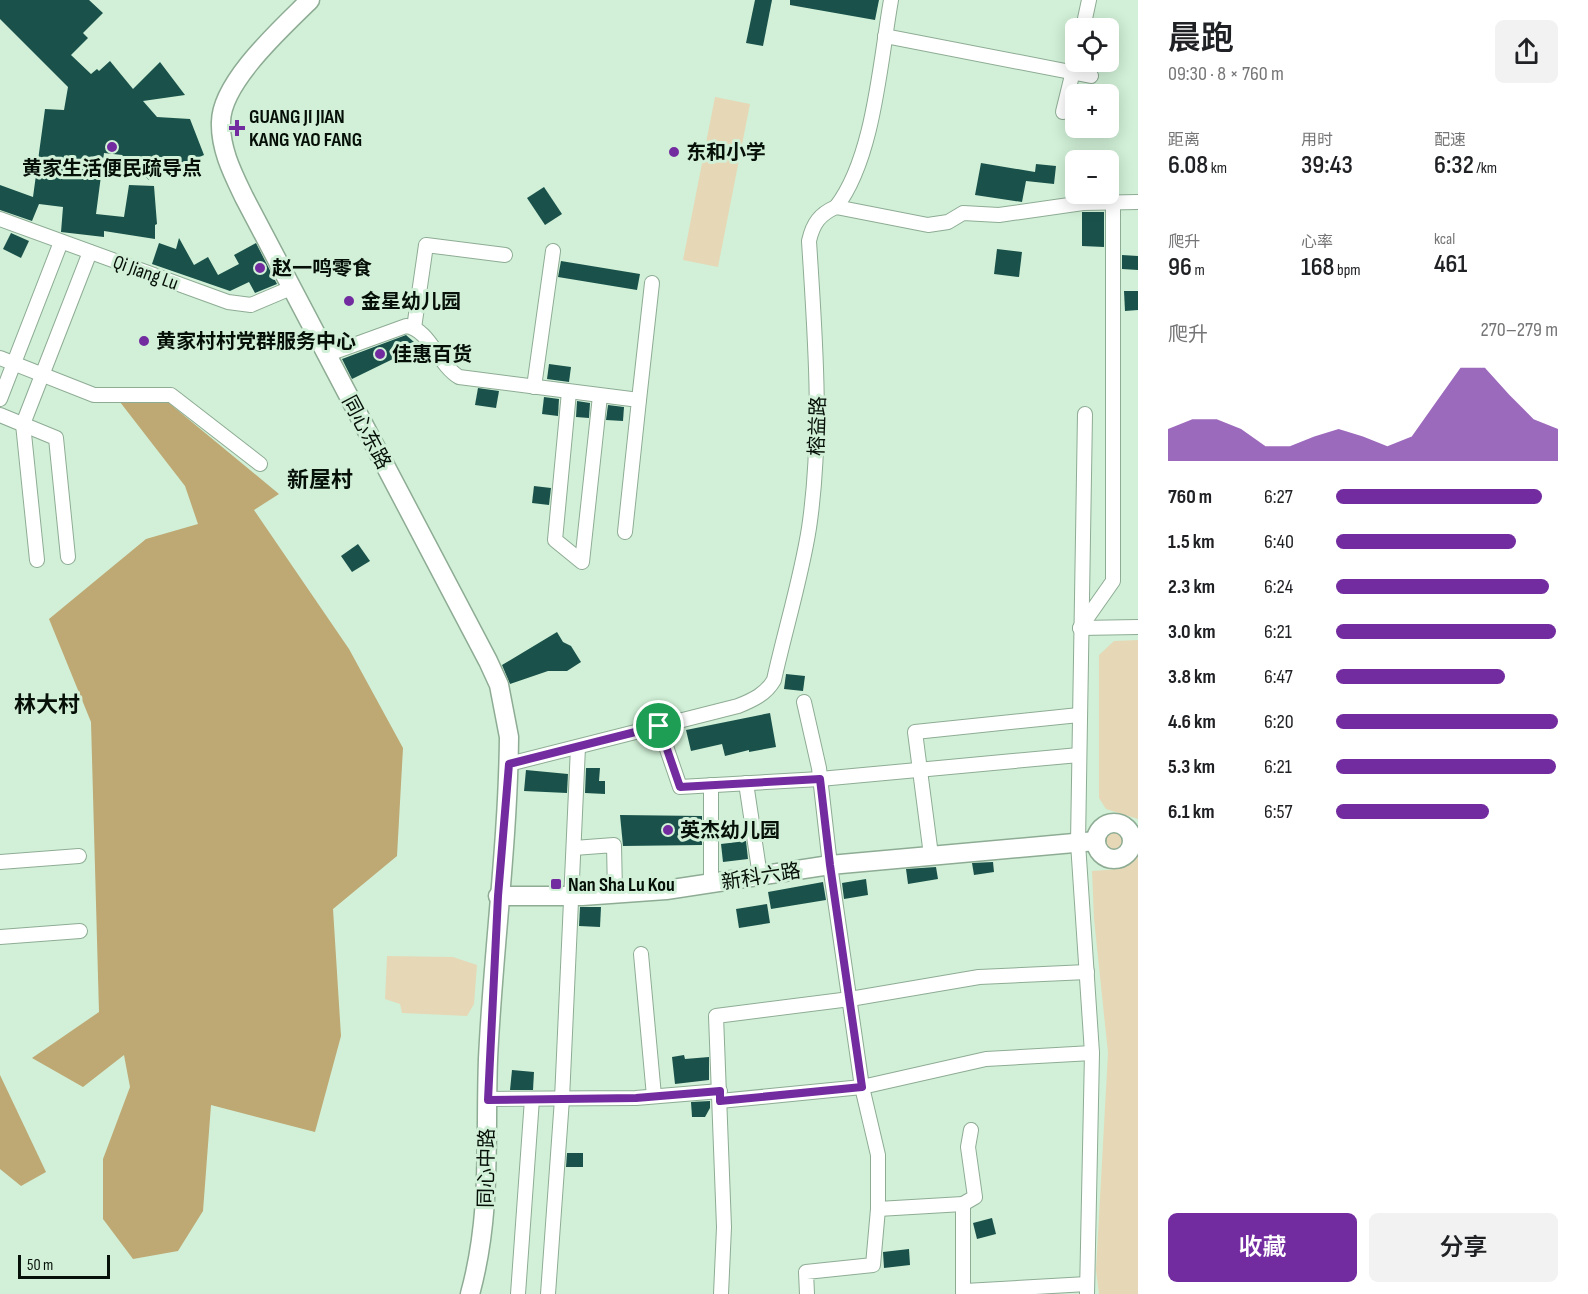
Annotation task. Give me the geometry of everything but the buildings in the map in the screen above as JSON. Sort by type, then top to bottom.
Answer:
[{"type":"street","name":"同心东路","points":[[310,0],[278,32],[233,87],[227,98],[220,121],[226,155],[234,176],[291,288],[499,685],[506,712],[509,764],[498,896]]},
{"type":"street","name":"榕益路","points":[[509,764],[738,706],[756,699],[769,688],[774,680],[809,530],[816,458],[818,386],[809,241],[817,219],[836,207],[853,182],[864,152],[891,0]]},
{"type":"street","points":[[1085,18],[1089,0]]},
{"type":"street","points":[[885,36],[1065,65]]},
{"type":"street","points":[[1063,112],[1073,72]]},
{"type":"street","points":[[1084,72],[1091,76]]},
{"type":"street","points":[[1119,202],[1138,202]]},
{"type":"street","points":[[836,207],[938,225],[963,213],[999,215],[1076,204]]},
{"type":"street","points":[[1080,628],[1113,581],[1113,204]]},
{"type":"street","name":"Qi Jiang Lu","points":[[2,224],[243,305],[259,303],[291,288]]},
{"type":"street","points":[[0,399],[61,242]]},
{"type":"street","points":[[414,327],[426,245],[506,255]]},
{"type":"street","points":[[534,387],[554,251]]},
{"type":"street","points":[[37,560],[23,424],[90,252]]},
{"type":"street","points":[[625,532],[652,283]]},
{"type":"street","points":[[326,355],[398,326],[414,327],[423,335],[445,366],[459,377],[639,400]]},
{"type":"street","points":[[0,358],[94,395],[171,395],[260,464]]},
{"type":"street","points":[[569,392],[555,540],[582,562],[600,396]]},
{"type":"street","points":[[0,414],[56,438],[68,556]]},
{"type":"street","points":[[963,1204],[964,1292],[1087,1289],[1092,1053],[1087,972],[1087,842],[1079,754],[1084,414]]},
{"type":"street","points":[[1080,628],[1138,627]]},
{"type":"street","points":[[804,702],[820,779],[862,1087],[878,1155],[878,1209],[873,1265],[806,1272],[807,1294]]},
{"type":"street","points":[[931,855],[915,732],[1079,715]]},
{"type":"street","points":[[659,726],[680,787],[820,779],[1079,754]]},
{"type":"street","points":[[548,1294],[562,1099],[578,747]]},
{"type":"street","points":[[746,783],[760,876]]},
{"type":"street","points":[[711,785],[711,884]]},
{"type":"street","points":[[1116,822],[1127,828],[1135,839],[1130,850],[1115,859],[1104,856],[1087,842],[1104,825],[1116,822]]},
{"type":"street","name":"新科六路","points":[[498,896],[572,896],[615,893],[711,884],[830,865],[1087,842]]},
{"type":"street","points":[[574,848],[615,845],[615,893]]},
{"type":"street","points":[[0,862],[79,856]]},
{"type":"street","name":"同心中路","points":[[470,1294],[486,1216],[488,1100],[498,896]]},
{"type":"street","points":[[0,937],[80,931]]},
{"type":"street","points":[[640,954],[654,1096]]},
{"type":"street","points":[[722,1294],[724,1227],[716,1016],[850,999],[979,977],[1087,972]]},
{"type":"street","points":[[488,1100],[720,1096],[862,1087],[986,1059],[1092,1053]]},
{"type":"street","points":[[518,1294],[532,1099]]},
{"type":"street","points":[[878,1209],[963,1204],[975,1197],[968,1147],[970,1130]]},
{"type":"shaded area","points":[[715,97],[750,104],[718,267],[683,260]]},
{"type":"shaded area","points":[[125,388],[152,389],[279,494],[254,510],[349,649],[403,748],[397,856],[333,909],[341,1036],[315,1132],[211,1105],[203,1211],[178,1251],[133,1259],[103,1219],[103,1159],[130,1087],[124,1055],[83,1087],[32,1058],[99,1012],[91,722],[49,619],[146,539],[198,524],[185,486],[120,402]]},
{"type":"shaded area","points":[[1138,640],[1138,819],[1106,809],[1099,798],[1099,655],[1114,641]]},
{"type":"shaded area","points":[[1111,830],[1119,830],[1126,837],[1126,845],[1119,852],[1111,852],[1104,845],[1104,837]]},
{"type":"shaded area","points":[[1138,856],[1138,1294],[1099,1294],[1096,1270],[1108,1053],[1094,919],[1092,871],[1119,869]]},
{"type":"shaded area","points":[[387,956],[453,957],[477,965],[474,1004],[467,1016],[402,1013],[400,1004],[385,999]]},
{"type":"shaded area","points":[[0,1075],[46,1172],[21,1186],[0,1169]]},
{"type":"place","name":"GUANG JI JIAN KANG YAO FANG","points":[[237,128]]},
{"type":"place","name":"黄家生活便民疏导点","points":[[112,147]]},
{"type":"place","name":"东和小学","points":[[674,152]]},
{"type":"place","name":"赵一鸣零食","points":[[260,268]]},
{"type":"place","name":"金星幼儿园","points":[[349,301]]},
{"type":"place","name":"黄家村村党群服务中心","points":[[144,341]]},
{"type":"place","name":"佳惠百货","points":[[380,354]]},
{"type":"place","name":"英杰幼儿园","points":[[668,830]]},
{"type":"place","name":"Nan Sha Lu Kou","points":[[556,884]]},
{"type":"district","name":"新屋村","points":[[320,479]]},
{"type":"district","name":"林大村","points":[[47,704]]},
{"type":"route","points":[[659,726],[680,787],[820,779],[862,1087],[720,1101],[720,1091],[636,1098],[488,1100],[488,1061],[498,896],[509,764],[659,726]]}]
